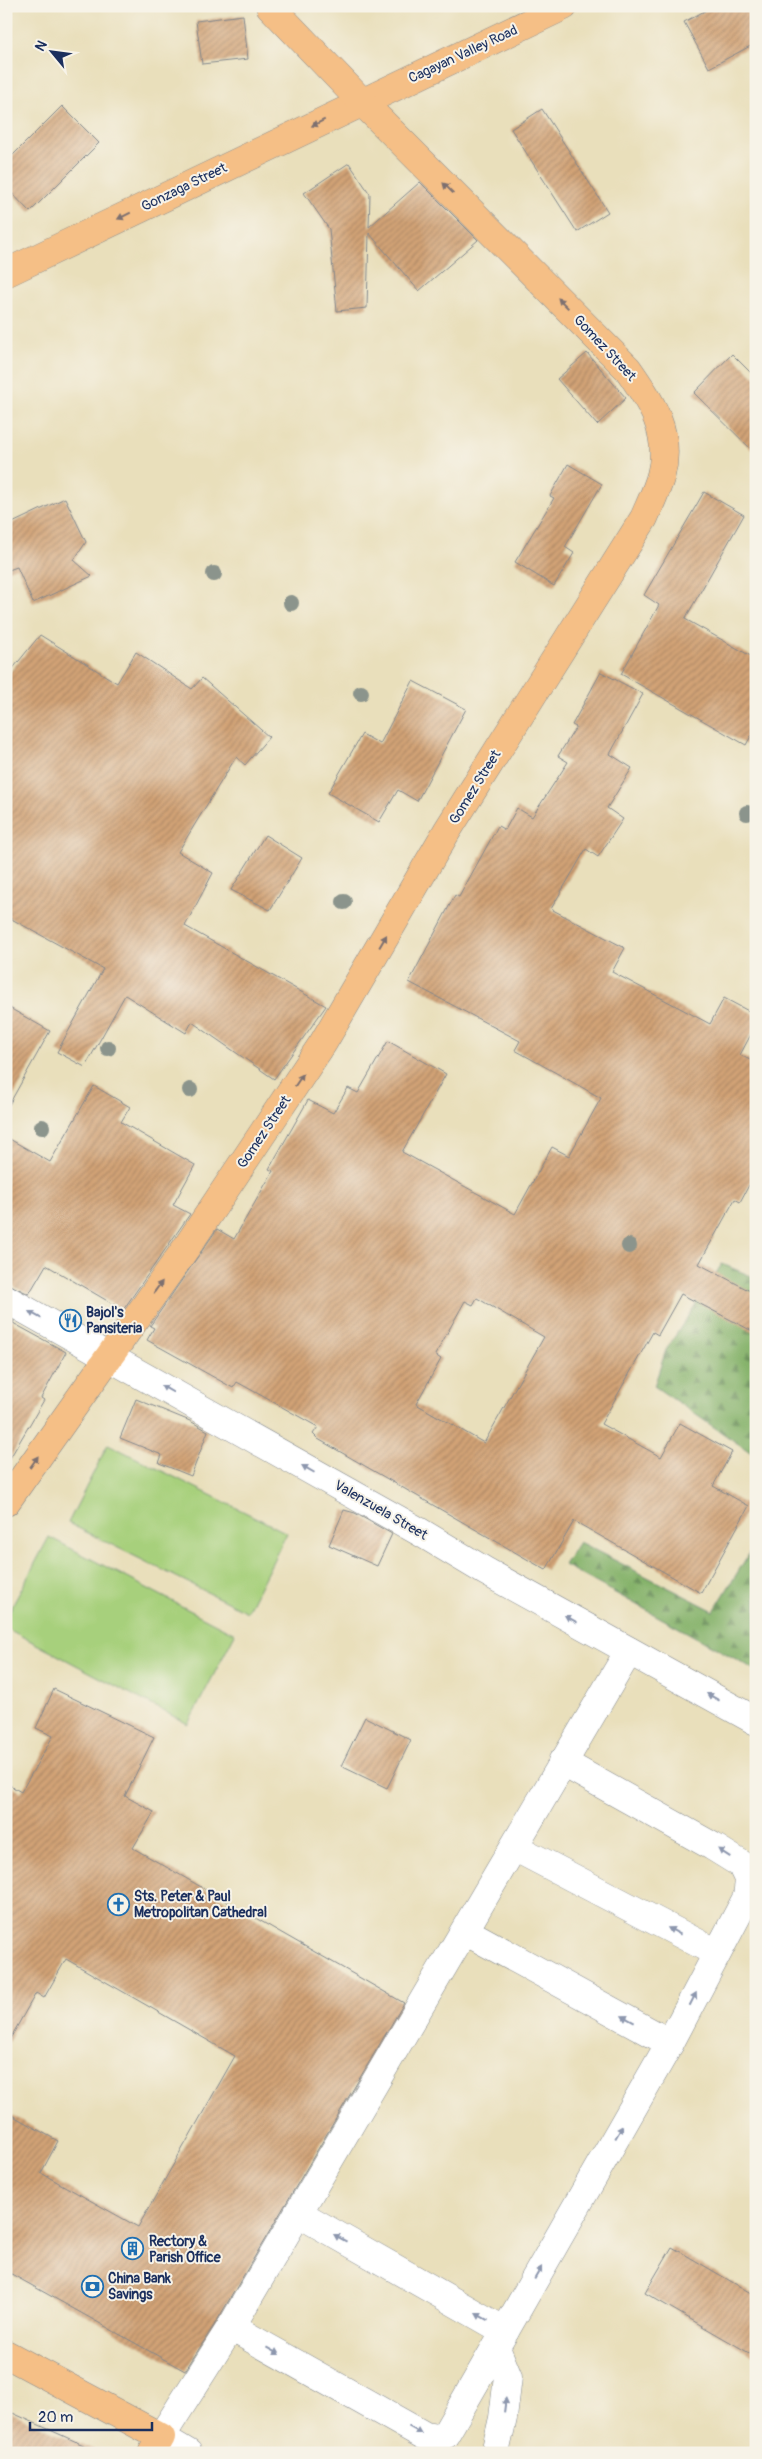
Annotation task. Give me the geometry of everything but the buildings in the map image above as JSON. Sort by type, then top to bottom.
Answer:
[{"type":"main road","name":"Gomez Street","points":[[6,1502],[186,1248],[323,1043],[447,831],[644,518],[661,475],[663,440],[653,405],[628,369],[362,102],[270,6]]},
{"type":"main road","name":"Cagayan Valley Road","points":[[362,102],[564,6]]},
{"type":"main road","name":"Gonzaga Street","points":[[6,273],[362,102]]},
{"type":"main road","points":[[6,2354],[156,2445]]},
{"type":"street","name":"Valenzuela Street","points":[[6,1299],[629,1651],[756,1720]]},
{"type":"street","points":[[188,2453],[156,2445],[231,2327],[629,1651]]},
{"type":"street","points":[[231,2327],[425,2436],[437,2438],[445,2435],[670,2043],[747,1898],[749,1881],[741,1864],[562,1762]]},
{"type":"street","points":[[514,1847],[717,1953]]},
{"type":"street","points":[[465,1932],[670,2043]]},
{"type":"street","points":[[298,2213],[500,2340],[508,2377],[503,2418],[495,2453]]},
{"type":"green space","points":[[722,1264],[756,1278],[756,1456],[654,1386],[666,1350]]},
{"type":"green space","points":[[108,1444],[287,1533],[247,1612],[68,1523]]},
{"type":"green space","points":[[49,1537],[235,1634],[188,1724],[6,1628],[6,1618]]},
{"type":"green space","points":[[579,1542],[714,1611],[756,1542],[756,1670],[564,1565]]},
{"type":"place","name":"Bajol's Pansiteria","points":[[70,1320]]},
{"type":"place","name":"Sts. Peter & Paul Metropolitan Cathedral","points":[[118,1904]]},
{"type":"place","name":"Rectory & Parish Office","points":[[133,2249]]},
{"type":"place","name":"China Bank Savings","points":[[92,2286]]}]
